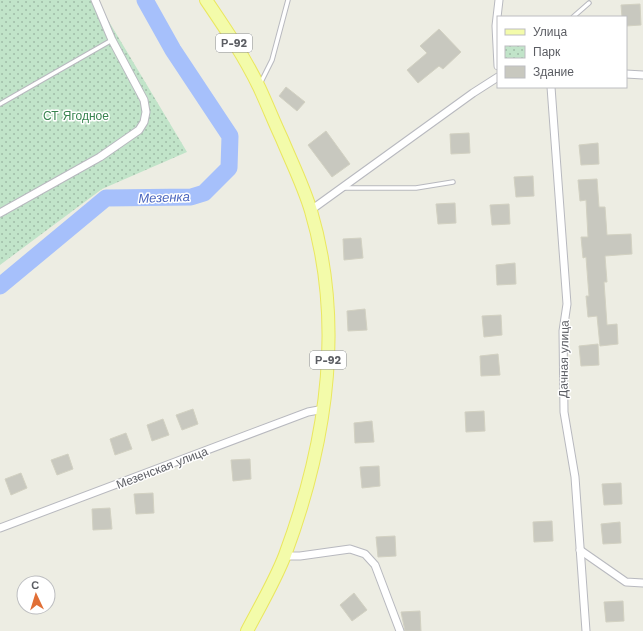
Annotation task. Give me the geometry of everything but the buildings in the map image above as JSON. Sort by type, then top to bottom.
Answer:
[{"type":"main road","name":"Р-92","points":[[206,0],[225,28],[259,87],[311,210],[327,285],[330,318],[328,374],[314,468],[284,556],[247,631]]},
{"type":"street","points":[[0,213],[100,157],[139,130],[144,122],[146,112],[144,100],[112,40],[96,0]]},
{"type":"street","points":[[497,16],[499,0]]},
{"type":"street","points":[[497,17],[497,46]]},
{"type":"street","points":[[627,74],[643,75]]},
{"type":"street","points":[[311,210],[497,78]]},
{"type":"street","name":"Дачная улица","points":[[551,88],[567,304],[563,331],[564,412],[575,477],[586,631]]},
{"type":"street","name":"Мезенская улица","points":[[0,528],[308,412],[324,409]]},
{"type":"street","points":[[284,556],[300,556],[350,549],[364,554],[375,565],[400,631]]},
{"type":"street","points":[[580,550],[626,582],[643,583]]},
{"type":"lane","points":[[259,87],[272,60],[288,0]]},
{"type":"lane","points":[[574,16],[589,3]]},
{"type":"lane","points":[[0,104],[112,40]]},
{"type":"lane","points":[[340,188],[416,188],[453,182]]},
{"type":"green space","name":"СТ Ягодное","points":[[0,0],[96,0],[187,152],[102,189],[0,265]]},
{"type":"waterway","name":"Мезенка","points":[[0,286],[106,198],[191,197],[204,193],[229,168],[230,136],[173,50],[145,0]]}]
